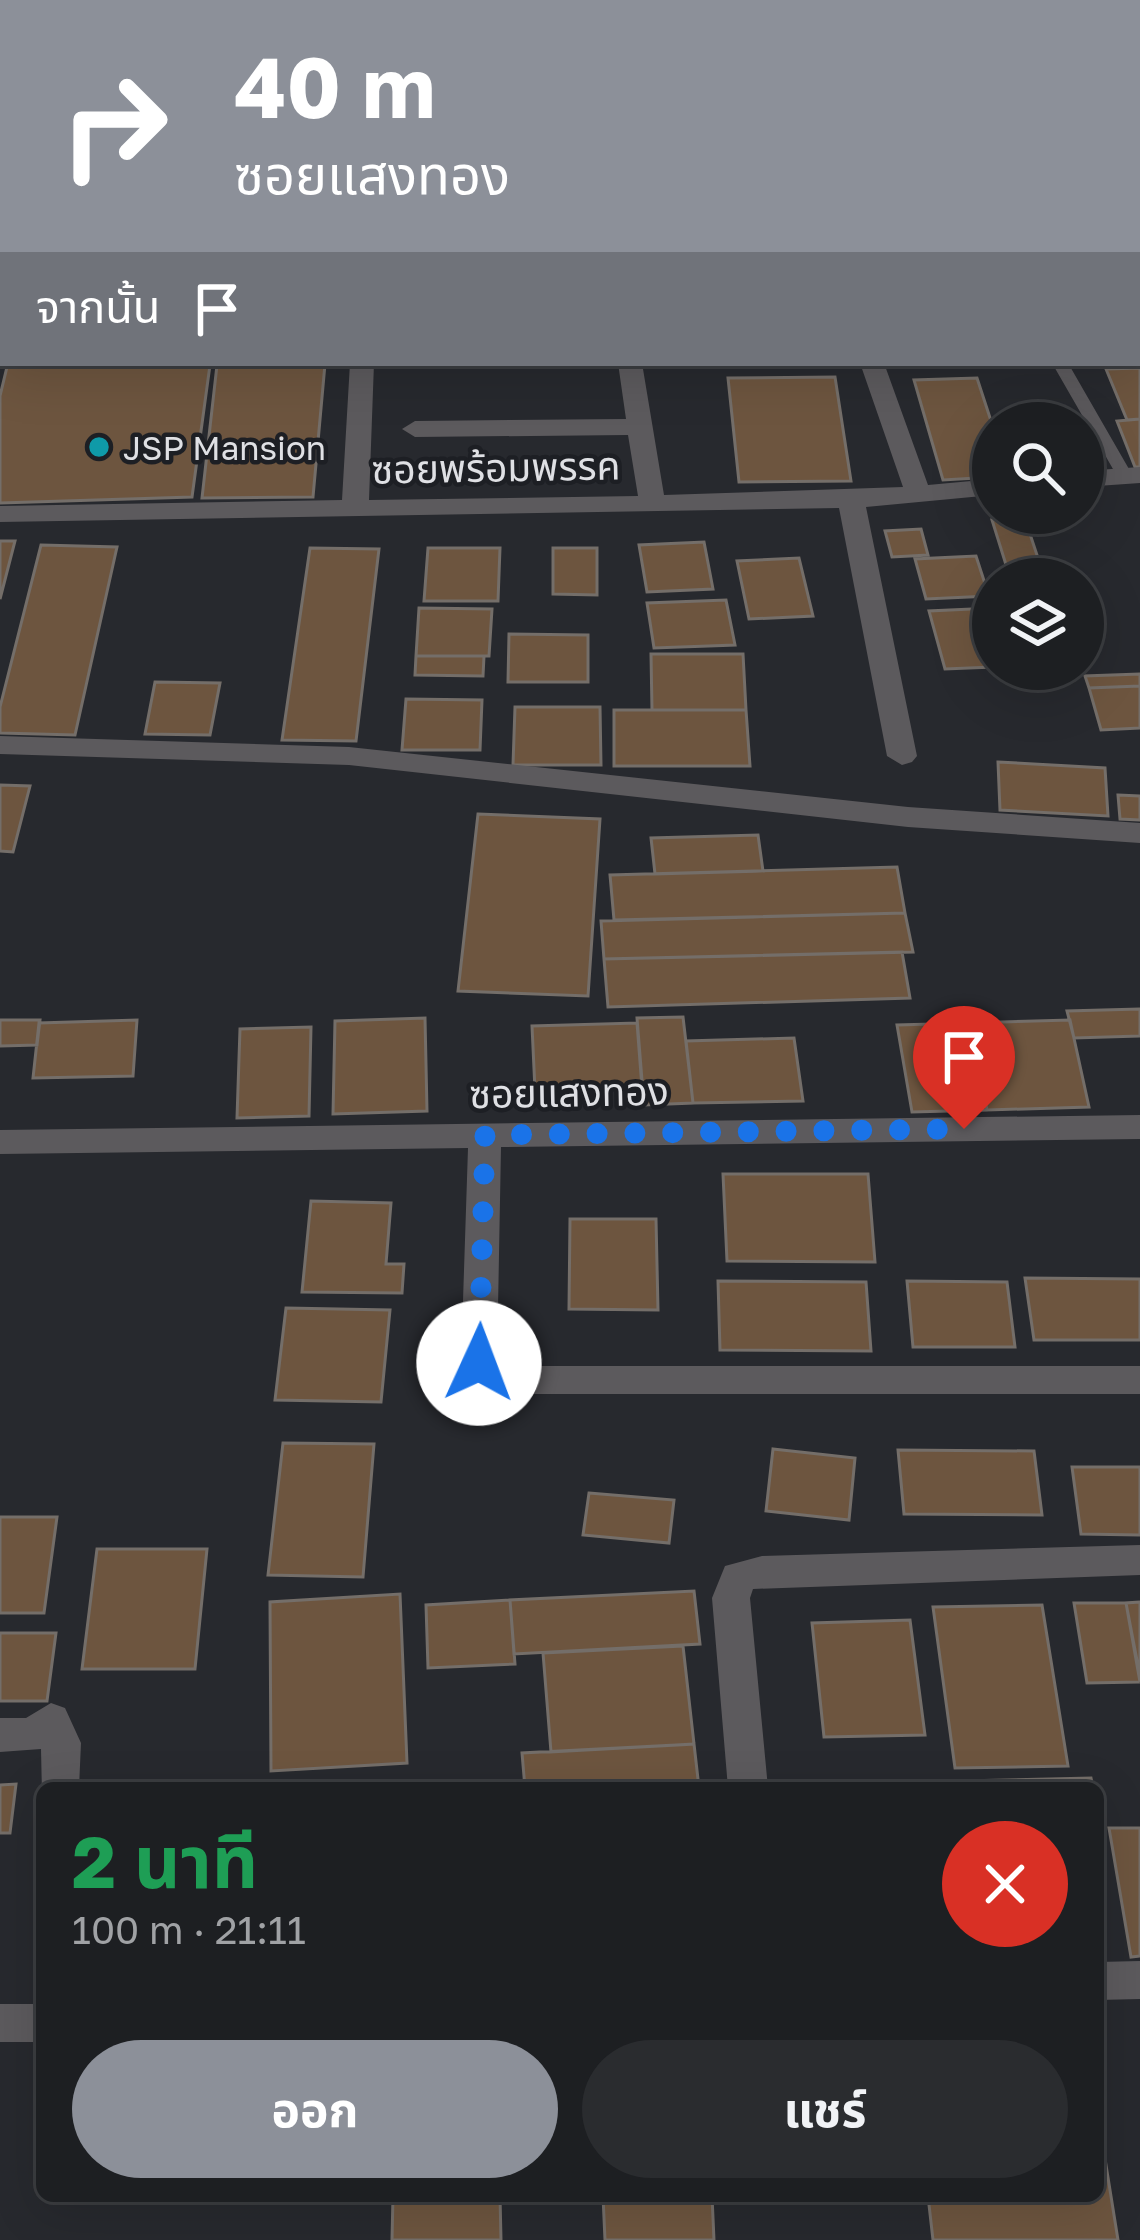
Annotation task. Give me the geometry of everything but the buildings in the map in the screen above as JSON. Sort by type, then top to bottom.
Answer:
[{"type":"street","points":[[355,508],[362,366]]},
{"type":"street","points":[[630,366],[652,503]]},
{"type":"street","points":[[873,366],[917,494]]},
{"type":"street","points":[[415,429],[640,427]]},
{"type":"street","name":"ซอยพร้อมพรรค","points":[[0,514],[851,500],[972,489]]},
{"type":"street","points":[[851,500],[902,756]]},
{"type":"street","points":[[0,745],[349,756],[908,818],[1140,833]]},
{"type":"street","name":"ซอยแสงทอง","points":[[0,1142],[1140,1127]]},
{"type":"street","points":[[485,1135],[479,1363],[484,1376],[502,1380],[1140,1380]]},
{"type":"street","points":[[747,1782],[731,1593],[738,1577],[828,1568],[1140,1560]]},
{"type":"street","points":[[0,1735],[35,1734],[51,1720],[61,1743],[59,1782]]},
{"type":"street","points":[[1104,1981],[1140,1980]]},
{"type":"street","points":[[0,2024],[36,2023]]},
{"type":"lane","points":[[1062,366],[1132,475]]},
{"type":"place","name":"JSP Mansion","points":[[99,447]]},
{"type":"route","points":[[479,1363],[485,1135],[964,1129]]}]
